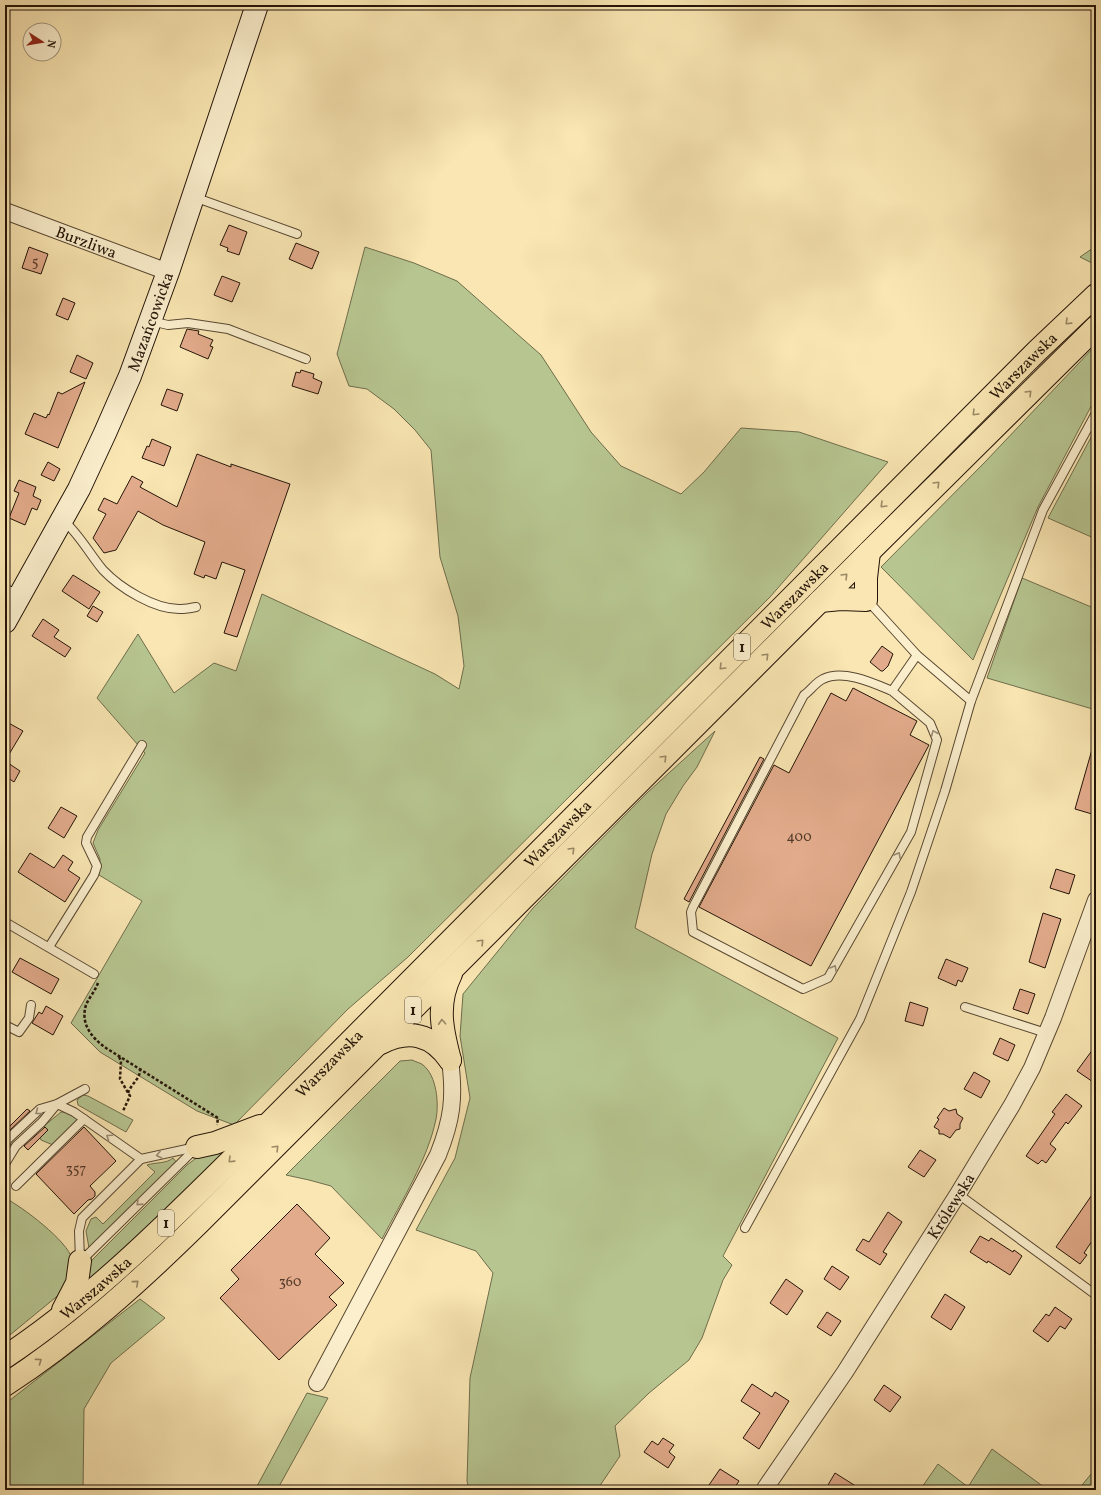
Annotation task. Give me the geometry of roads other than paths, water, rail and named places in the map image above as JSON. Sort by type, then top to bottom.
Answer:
[{"type":"main road","name":"Warszawska","points":[[5,1357],[59,1318],[142,1246],[268,1123],[1015,373],[1096,295]]},
{"type":"main road","name":"Warszawska","points":[[5,1385],[67,1340],[148,1273],[258,1165],[869,552],[1096,327]]},
{"type":"main road","points":[[820,601],[841,599],[866,600],[866,578],[869,552]]},
{"type":"main road","points":[[450,1060],[442,1032],[441,1012],[445,990],[453,970]]},
{"type":"main road","points":[[372,1051],[381,1043],[392,1038],[404,1035],[415,1036],[427,1038],[443,1051],[450,1060]]},
{"type":"main road","points":[[206,1145],[268,1123]]},
{"type":"main road","points":[[59,1318],[77,1283],[80,1261]]},
{"type":"street","name":"Mazańcowicka","points":[[5,622],[12,596],[62,519],[105,434],[130,376],[168,272],[256,5]]},
{"type":"street","name":"Burzliwa","points":[[5,211],[168,272]]},
{"type":"street","name":"Królewska","points":[[764,1490],[845,1372],[958,1194],[1012,1105],[1032,1068],[1096,900]]},
{"type":"street","points":[[317,1383],[438,1155],[446,1134],[452,1110],[453,1086],[450,1060]]},
{"type":"lane","points":[[193,197],[297,234]]},
{"type":"lane","points":[[150,321],[168,325],[188,323],[228,328],[306,359]]},
{"type":"lane","points":[[746,1228],[860,1019],[911,892],[945,791],[971,701],[1042,510],[1096,413]]},
{"type":"lane","points":[[62,519],[73,529],[103,569],[118,585],[159,606],[180,610],[196,607]]},
{"type":"lane","points":[[866,600],[917,655],[971,701]]},
{"type":"lane","points":[[892,691],[917,655]]},
{"type":"lane","points":[[840,676],[864,680],[892,691],[930,723],[937,740],[911,832],[828,978],[803,989],[693,932],[691,912],[804,696],[823,679],[840,676]]},
{"type":"lane","points":[[49,948],[94,875],[97,866],[86,843],[87,837],[142,745]]},
{"type":"lane","points":[[5,922],[94,974]]},
{"type":"lane","points":[[5,1025],[19,1032],[29,1018],[31,1005]]},
{"type":"lane","points":[[965,1008],[1046,1033]]},
{"type":"lane","points":[[5,1145],[8,1139],[40,1109],[57,1104],[85,1089]]},
{"type":"lane","points":[[57,1104],[69,1109],[140,1159]]},
{"type":"lane","points":[[5,1164],[16,1146],[42,1122],[57,1104]]},
{"type":"lane","points":[[16,1186],[84,1119]]},
{"type":"lane","points":[[80,1261],[79,1231],[82,1218],[140,1159],[206,1145]]},
{"type":"lane","points":[[80,1261],[206,1145]]},
{"type":"lane","points":[[958,1194],[1096,1295]]}]
